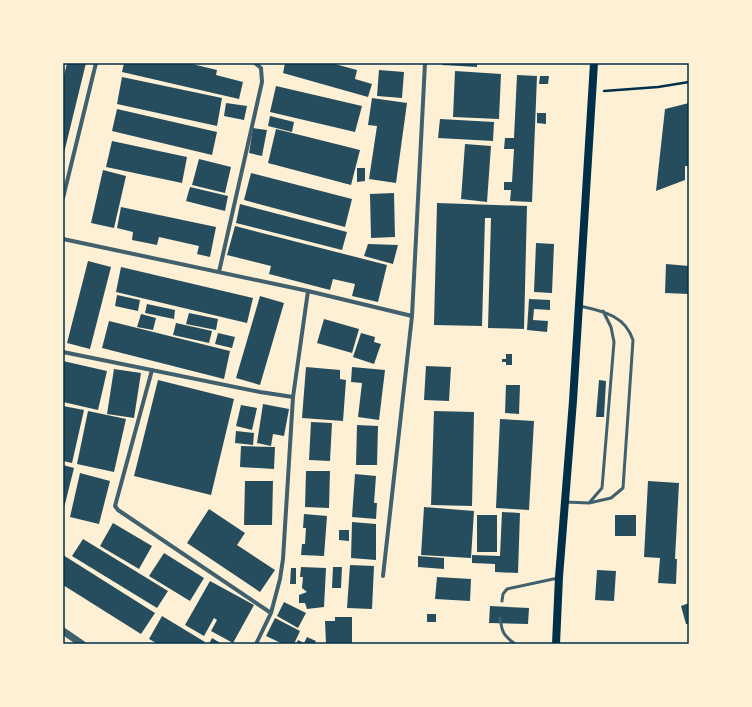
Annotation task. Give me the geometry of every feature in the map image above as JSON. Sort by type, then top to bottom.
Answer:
[{"type":"main road","points":[[556,644],[559,577],[594,63]]},
{"type":"street","points":[[63,198],[96,63]]},
{"type":"street","points":[[219,272],[262,82],[261,68],[255,63]]},
{"type":"street","points":[[383,576],[412,316],[425,63]]},
{"type":"street","points":[[63,239],[308,291],[412,316]]},
{"type":"street","points":[[256,644],[271,613],[280,579],[283,559],[293,397],[308,291]]},
{"type":"street","points":[[63,352],[260,392],[293,397]]},
{"type":"street","points":[[152,370],[115,506],[118,510],[271,613]]},
{"type":"street","points":[[63,630],[82,644]]},
{"type":"lane","points":[[565,502],[589,503],[612,498],[623,488],[624,480],[633,340],[630,330],[615,317],[603,311],[578,306]]},
{"type":"lane","points":[[589,503],[602,488],[614,342],[611,327],[603,311]]},
{"type":"lane","points":[[502,601],[503,594],[507,589],[559,577]]},
{"type":"lane","points":[[500,618],[504,635],[515,644]]},
{"type":"path","points":[[592,92],[689,82]]},
{"type":"building","points":[[67,63],[86,63],[64,153],[63,80]]},
{"type":"building","points":[[124,63],[188,63],[217,70],[216,75],[243,82],[239,99],[122,72]]},
{"type":"building","points":[[285,63],[331,63],[357,70],[355,79],[372,84],[368,97],[283,73]]},
{"type":"building","points":[[442,63],[477,63],[477,67],[442,65]]},
{"type":"building","points":[[379,70],[404,72],[402,98],[377,96]]},
{"type":"building","points":[[455,71],[501,74],[499,119],[453,117]]},
{"type":"building","points":[[517,75],[537,76],[532,202],[510,201],[511,190],[504,190],[504,182],[512,182],[514,149],[504,149],[505,138],[514,138]]},
{"type":"building","points":[[540,76],[549,76],[548,84],[539,84]]},
{"type":"building","points":[[122,77],[222,98],[217,126],[117,104]]},
{"type":"building","points":[[276,86],[362,106],[355,132],[270,112]]},
{"type":"building","points":[[372,98],[407,103],[396,183],[369,179],[377,126],[368,125]]},
{"type":"building","points":[[226,103],[247,106],[244,120],[224,116]]},
{"type":"building","points":[[689,103],[689,166],[685,166],[685,180],[656,191],[665,109]]},
{"type":"building","points":[[117,109],[217,132],[212,155],[112,131]]},
{"type":"building","points":[[537,113],[546,113],[546,124],[537,123]]},
{"type":"building","points":[[270,116],[294,122],[292,132],[268,126]]},
{"type":"building","points":[[440,119],[494,122],[493,141],[438,138]]},
{"type":"building","points":[[253,128],[267,130],[262,156],[249,153]]},
{"type":"building","points":[[276,129],[360,150],[351,185],[268,163]]},
{"type":"building","points":[[112,141],[187,157],[182,183],[106,167]]},
{"type":"building","points":[[465,144],[491,146],[487,202],[461,199]]},
{"type":"building","points":[[199,159],[231,167],[225,193],[192,185]]},
{"type":"building","points":[[357,168],[365,168],[365,181],[357,182]]},
{"type":"building","points":[[103,170],[126,176],[114,228],[91,223]]},
{"type":"building","points":[[251,173],[352,199],[345,227],[244,200]]},
{"type":"building","points":[[190,187],[228,196],[225,211],[186,201]]},
{"type":"building","points":[[394,193],[395,237],[371,238],[370,194]]},
{"type":"building","points":[[437,203],[527,206],[524,329],[488,328],[491,218],[485,218],[482,326],[434,325]]},
{"type":"building","points":[[240,204],[347,232],[342,250],[236,223]]},
{"type":"building","points":[[121,207],[216,227],[210,257],[197,254],[199,246],[159,237],[157,245],[132,240],[133,232],[117,228]]},
{"type":"building","points":[[235,226],[387,265],[378,302],[352,296],[355,284],[333,279],[330,290],[269,274],[271,266],[227,255]]},
{"type":"building","points":[[536,243],[554,244],[552,293],[534,292]]},
{"type":"building","points":[[368,244],[398,245],[393,264],[364,256]]},
{"type":"building","points":[[88,261],[111,267],[90,349],[67,343]]},
{"type":"building","points":[[666,264],[689,266],[689,294],[665,293]]},
{"type":"building","points":[[121,267],[253,298],[247,323],[116,292]]},
{"type":"building","points":[[117,295],[140,300],[138,311],[115,306]]},
{"type":"building","points":[[260,296],[284,303],[260,385],[236,378]]},
{"type":"building","points":[[529,299],[550,300],[550,310],[534,309],[533,320],[548,321],[547,332],[527,330]]},
{"type":"building","points":[[147,304],[175,310],[174,319],[145,313]]},
{"type":"building","points":[[189,313],[218,319],[216,330],[186,324]]},
{"type":"building","points":[[141,314],[156,318],[153,330],[137,327]]},
{"type":"building","points":[[324,319],[359,329],[352,353],[317,343]]},
{"type":"building","points":[[109,321],[230,351],[224,379],[102,348]]},
{"type":"building","points":[[176,323],[212,331],[209,343],[173,335]]},
{"type":"building","points":[[218,333],[235,337],[232,348],[215,344]]},
{"type":"building","points":[[361,333],[375,337],[374,342],[381,344],[374,364],[353,357]]},
{"type":"building","points":[[506,354],[512,354],[512,365],[506,365],[506,362],[502,362],[502,359],[506,359]]},
{"type":"building","points":[[63,361],[107,371],[98,410],[63,402]]},
{"type":"building","points":[[426,366],[451,367],[449,401],[424,400]]},
{"type":"building","points":[[306,367],[340,370],[340,379],[346,380],[343,421],[302,418]]},
{"type":"building","points":[[352,367],[385,370],[379,420],[358,417],[362,383],[351,382]]},
{"type":"building","points":[[114,369],[141,373],[134,418],[107,414]]},
{"type":"building","points":[[158,380],[234,399],[211,495],[134,476]]},
{"type":"building","points":[[599,380],[606,381],[604,417],[596,417]]},
{"type":"building","points":[[506,385],[520,385],[519,414],[505,413]]},
{"type":"building","points":[[263,404],[289,409],[284,436],[273,434],[271,446],[257,443]]},
{"type":"building","points":[[241,405],[257,408],[252,430],[236,426]]},
{"type":"building","points":[[63,406],[84,410],[72,463],[63,461]]},
{"type":"building","points":[[88,411],[126,419],[114,472],[77,464]]},
{"type":"building","points":[[434,411],[474,412],[472,506],[431,505]]},
{"type":"building","points":[[500,419],[534,421],[529,510],[496,508]]},
{"type":"building","points":[[311,422],[332,423],[330,461],[309,460]]},
{"type":"building","points":[[357,425],[378,426],[377,465],[356,465]]},
{"type":"building","points":[[236,431],[254,433],[253,445],[235,443]]},
{"type":"building","points":[[241,446],[275,447],[274,469],[240,467]]},
{"type":"building","points":[[63,465],[74,468],[64,508],[63,508]]},
{"type":"building","points":[[306,471],[330,471],[329,508],[305,507]]},
{"type":"building","points":[[80,473],[110,481],[99,524],[70,517]]},
{"type":"building","points":[[355,474],[376,476],[374,503],[377,503],[376,519],[352,517]]},
{"type":"building","points":[[245,481],[273,481],[272,525],[244,525]]},
{"type":"building","points":[[648,481],[679,483],[675,559],[677,559],[676,584],[658,583],[660,558],[644,557]]},
{"type":"building","points":[[424,507],[474,511],[471,558],[421,555]]},
{"type":"building","points":[[209,509],[245,533],[237,545],[275,570],[260,592],[187,543]]},
{"type":"building","points":[[502,512],[520,513],[518,573],[495,572],[495,564],[472,563],[472,555],[500,556]]},
{"type":"building","points":[[304,514],[327,516],[324,556],[301,555],[302,544],[305,544],[306,528],[303,528]]},
{"type":"building","points":[[477,515],[497,515],[497,552],[477,552]]},
{"type":"building","points":[[615,515],[636,515],[636,536],[615,536]]},
{"type":"building","points":[[352,522],[376,524],[376,560],[351,558]]},
{"type":"building","points":[[113,523],[152,546],[139,569],[100,546]]},
{"type":"building","points":[[339,530],[349,530],[349,541],[339,540]]},
{"type":"building","points":[[83,539],[168,591],[157,608],[72,556]]},
{"type":"building","points":[[164,553],[204,578],[190,601],[149,576]]},
{"type":"building","points":[[63,555],[155,613],[141,634],[63,585]]},
{"type":"building","points":[[418,556],[444,558],[444,569],[418,567]]},
{"type":"building","points":[[350,565],[374,566],[372,609],[347,608]]},
{"type":"building","points":[[301,567],[326,568],[324,607],[307,609],[305,603],[299,603],[299,595],[307,592],[302,588],[303,577],[300,577]]},
{"type":"building","points":[[333,567],[342,567],[341,588],[332,588]]},
{"type":"building","points":[[291,568],[296,568],[296,584],[290,584]]},
{"type":"building","points":[[597,570],[616,571],[614,601],[595,600]]},
{"type":"building","points":[[437,577],[471,579],[470,601],[435,599]]},
{"type":"building","points":[[210,581],[254,605],[233,643],[211,631],[217,620],[214,618],[204,636],[185,625]]},
{"type":"building","points":[[284,602],[306,613],[298,628],[277,616]]},
{"type":"building","points":[[689,603],[689,624],[686,624],[681,606]]},
{"type":"building","points":[[490,606],[529,608],[528,624],[489,623]]},
{"type":"building","points":[[427,614],[436,614],[436,622],[427,622]]},
{"type":"building","points":[[162,616],[205,642],[203,644],[158,644],[149,639]]},
{"type":"building","points":[[335,617],[352,617],[352,644],[326,644],[325,621],[335,621]]},
{"type":"building","points":[[275,618],[300,631],[294,644],[283,644],[266,636]]},
{"type":"building","points":[[307,637],[316,641],[314,644],[296,644],[298,640],[304,643]]},
{"type":"building","points":[[212,638],[222,644],[209,644]]}]
